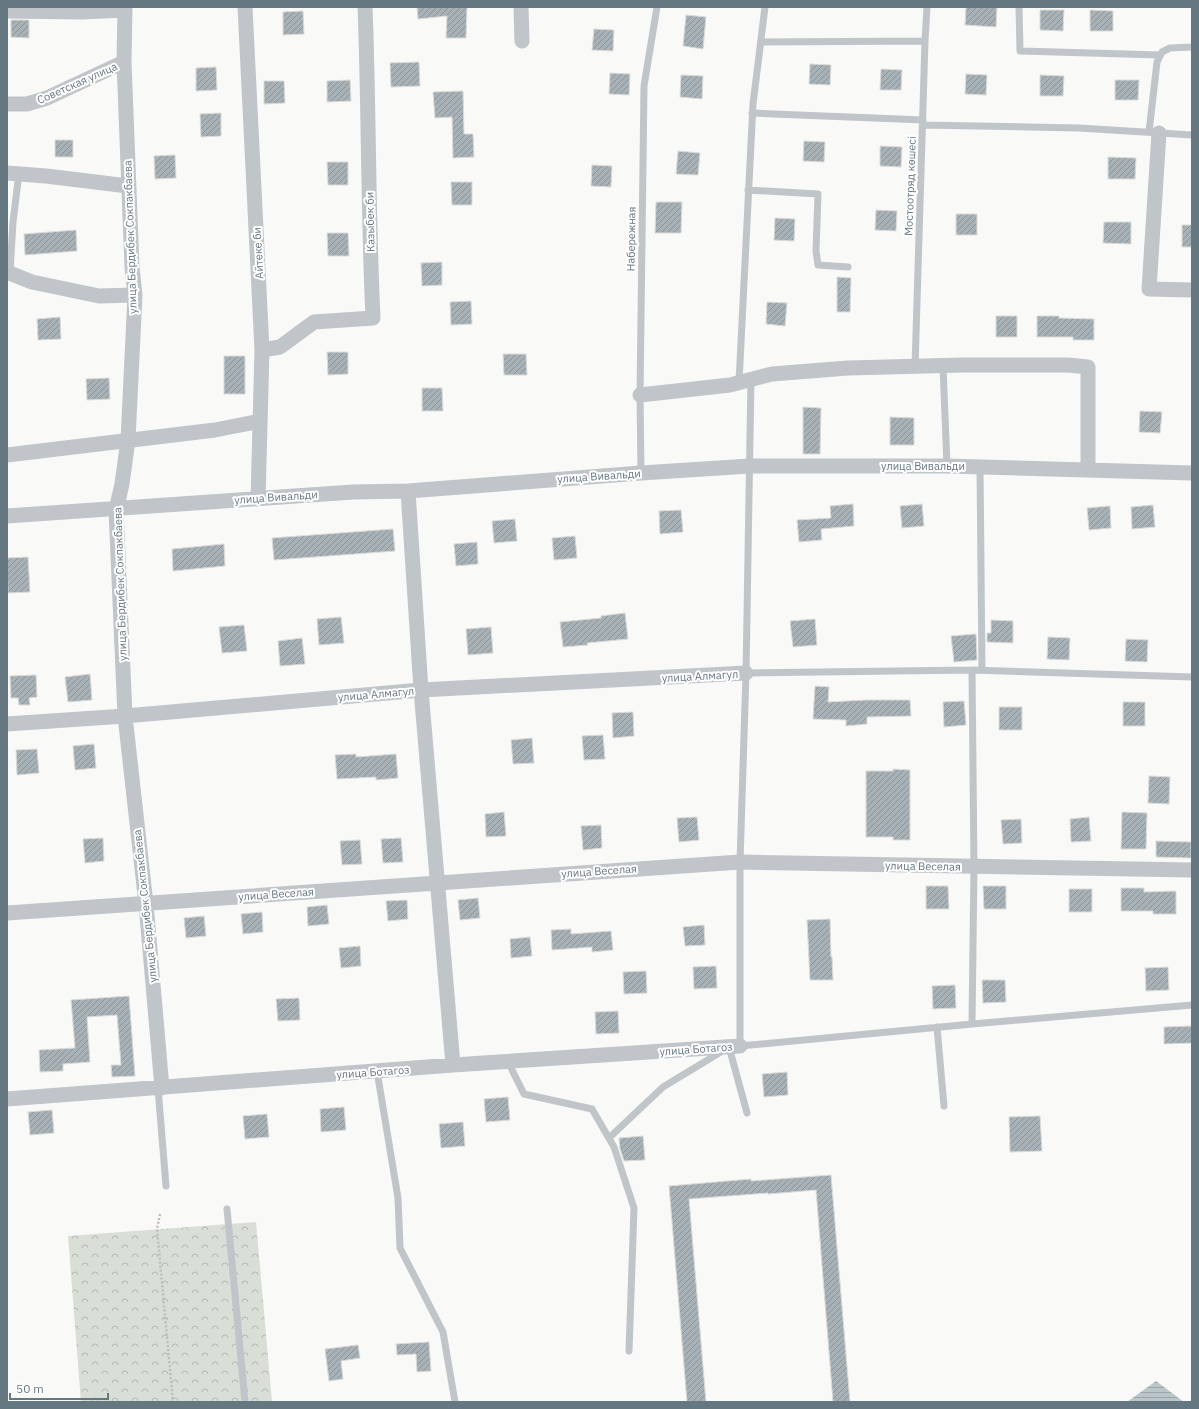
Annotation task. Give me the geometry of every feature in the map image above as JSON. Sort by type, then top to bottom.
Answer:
[{"type":"street","name":"Айтеке би","points":[[245,7],[262,350],[258,499]]},
{"type":"street","name":"Казыбек би","points":[[262,350],[280,347],[314,322],[373,318],[369,236],[368,78],[365,7]]},
{"type":"street","points":[[521,7],[522,41]]},
{"type":"street","points":[[7,11],[82,12],[125,9]]},
{"type":"street","name":"улица Бердибек Сокпакбаева","points":[[125,9],[124,62],[128,186],[135,295],[128,440],[122,484],[116,510],[125,716],[146,904],[160,1088]]},
{"type":"street","name":"Советская улица","points":[[7,104],[27,104],[47,98],[124,62]]},
{"type":"street","points":[[1154,133],[1149,289],[1192,290]]},
{"type":"street","points":[[13,173],[128,186]]},
{"type":"street","points":[[8,272],[32,282],[99,296],[135,295]]},
{"type":"street","points":[[640,395],[730,385],[772,374],[848,368],[1068,365],[1088,367],[1088,470]]},
{"type":"street","points":[[7,455],[214,430],[260,421]]},
{"type":"street","name":"улица Вивальди","points":[[7,516],[116,510],[353,492],[408,491],[750,466],[946,466],[1192,473]]},
{"type":"street","points":[[408,491],[437,882],[453,1066]]},
{"type":"street","name":"улица Алмагул","points":[[7,724],[125,716],[422,690],[746,674]]},
{"type":"street","name":"улица Веселая","points":[[7,913],[740,862],[1192,870]]},
{"type":"street","name":"улица Ботагоз","points":[[7,1099],[735,1046]]},
{"type":"lane","name":"Набережная","points":[[641,473],[640,395],[644,86],[657,7]]},
{"type":"lane","points":[[747,1113],[735,1046],[746,674],[750,466],[745,381],[748,190],[752,113],[766,7]]},
{"type":"lane","name":"Мостоотряд көшесі","points":[[915,367],[927,7]]},
{"type":"lane","points":[[1019,7],[1020,51],[1160,55]]},
{"type":"lane","points":[[761,42],[925,41]]},
{"type":"lane","points":[[1154,133],[1157,62],[1160,55],[1162,52],[1170,48],[1192,47]]},
{"type":"lane","points":[[752,113],[1079,128],[1192,136]]},
{"type":"lane","points":[[8,272],[13,222],[13,173]]},
{"type":"lane","points":[[748,190],[818,194],[816,251],[818,265],[848,267]]},
{"type":"lane","points":[[944,366],[946,466]]},
{"type":"lane","points":[[980,467],[982,670]]},
{"type":"lane","points":[[972,670],[974,867],[972,1024]]},
{"type":"lane","points":[[746,674],[982,670],[1192,676]]},
{"type":"lane","points":[[609,1138],[663,1087],[735,1046],[1192,1005]]},
{"type":"lane","points":[[937,1027],[944,1106]]},
{"type":"lane","points":[[508,1062],[524,1094],[592,1109],[614,1147],[634,1208],[629,1351]]},
{"type":"lane","points":[[377,1071],[398,1198],[400,1248],[443,1332],[455,1402]]},
{"type":"lane","points":[[160,1088],[166,1186]]},
{"type":"lane","points":[[227,1209],[245,1402]]},
{"type":"path","points":[[160,1214],[157,1229],[173,1402]]},
{"type":"green space","points":[[256,1222],[272,1402],[81,1402],[68,1236]]},
{"type":"shaded area","points":[[1156,1381],[1184,1402],[1127,1402]]},
{"type":"building","points":[[417,7],[467,7],[466,38],[446,38],[447,16],[418,19]]},
{"type":"building","points":[[966,7],[997,7],[996,27],[965,25]]},
{"type":"building","points":[[1040,10],[1064,10],[1063,31],[1040,30]]},
{"type":"building","points":[[1090,10],[1113,11],[1113,31],[1090,31]]},
{"type":"building","points":[[303,11],[304,34],[283,35],[283,12]]},
{"type":"building","points":[[686,15],[706,17],[703,49],[683,46]]},
{"type":"building","points":[[11,20],[29,20],[29,38],[11,37]]},
{"type":"building","points":[[594,29],[614,30],[613,51],[592,50]]},
{"type":"building","points":[[419,62],[420,86],[391,87],[390,63]]},
{"type":"building","points":[[810,64],[831,65],[830,85],[809,84]]},
{"type":"building","points":[[216,67],[217,90],[196,91],[196,68]]},
{"type":"building","points":[[881,69],[902,70],[901,90],[880,90]]},
{"type":"building","points":[[610,73],[630,74],[629,95],[609,94]]},
{"type":"building","points":[[966,74],[987,75],[986,95],[965,94]]},
{"type":"building","points":[[681,75],[703,76],[702,99],[680,97]]},
{"type":"building","points":[[1040,75],[1064,76],[1063,96],[1040,96]]},
{"type":"building","points":[[350,80],[351,101],[327,102],[327,81]]},
{"type":"building","points":[[1115,80],[1139,80],[1138,100],[1115,100]]},
{"type":"building","points":[[264,81],[284,81],[285,103],[264,104]]},
{"type":"building","points":[[463,91],[464,134],[473,134],[474,157],[453,158],[452,117],[435,118],[433,92]]},
{"type":"building","points":[[221,113],[221,136],[201,137],[200,114]]},
{"type":"building","points":[[55,140],[73,140],[73,157],[55,157]]},
{"type":"building","points":[[804,141],[825,142],[824,162],[803,161]]},
{"type":"building","points":[[880,146],[902,147],[901,167],[880,166]]},
{"type":"building","points":[[678,151],[700,153],[698,175],[676,174]]},
{"type":"building","points":[[175,155],[176,178],[155,179],[154,156]]},
{"type":"building","points":[[1108,157],[1136,158],[1135,179],[1108,179]]},
{"type":"building","points":[[327,162],[348,162],[348,185],[328,185]]},
{"type":"building","points":[[592,165],[612,166],[611,187],[591,186]]},
{"type":"building","points":[[451,182],[472,182],[472,205],[452,205]]},
{"type":"building","points":[[656,202],[682,202],[681,233],[655,233]]},
{"type":"building","points":[[876,210],[897,211],[896,231],[875,230]]},
{"type":"building","points":[[956,214],[977,214],[977,235],[956,235]]},
{"type":"building","points":[[775,218],[795,219],[794,241],[774,240]]},
{"type":"building","points":[[1104,222],[1131,222],[1131,244],[1103,243]]},
{"type":"building","points":[[1182,225],[1192,225],[1192,247],[1182,247]]},
{"type":"building","points":[[76,230],[77,251],[25,255],[24,234]]},
{"type":"building","points":[[327,233],[348,233],[349,256],[328,256]]},
{"type":"building","points":[[442,262],[442,285],[422,286],[421,263]]},
{"type":"building","points":[[837,277],[851,278],[850,312],[837,312]]},
{"type":"building","points":[[471,301],[472,324],[451,325],[450,302]]},
{"type":"building","points":[[767,302],[787,303],[785,326],[766,324]]},
{"type":"building","points":[[996,316],[1017,316],[1017,337],[996,337]]},
{"type":"building","points":[[1037,316],[1094,319],[1094,340],[1073,340],[1073,337],[1037,337]]},
{"type":"building","points":[[60,317],[61,339],[38,340],[37,319]]},
{"type":"building","points":[[327,352],[348,352],[348,374],[328,375]]},
{"type":"building","points":[[503,354],[526,354],[527,375],[504,375]]},
{"type":"building","points":[[224,356],[245,356],[245,394],[224,394]]},
{"type":"building","points":[[109,378],[110,399],[87,400],[86,379]]},
{"type":"building","points":[[422,388],[442,388],[443,411],[422,411]]},
{"type":"building","points":[[803,407],[821,408],[820,454],[803,454]]},
{"type":"building","points":[[1140,411],[1162,412],[1160,433],[1139,432]]},
{"type":"building","points":[[890,417],[914,418],[914,445],[890,445]]},
{"type":"building","points":[[853,504],[854,526],[821,529],[822,540],[799,542],[797,520],[831,518],[830,506]]},
{"type":"building","points":[[922,504],[924,526],[902,528],[900,506]]},
{"type":"building","points":[[1153,505],[1155,527],[1132,529],[1131,507]]},
{"type":"building","points":[[1110,506],[1111,528],[1089,530],[1087,508]]},
{"type":"building","points":[[681,510],[683,532],[660,534],[659,511]]},
{"type":"building","points":[[515,519],[517,541],[494,543],[492,521]]},
{"type":"building","points":[[393,529],[395,551],[274,560],[272,538]]},
{"type":"building","points":[[575,536],[577,558],[554,560],[552,538]]},
{"type":"building","points":[[477,542],[478,564],[456,566],[454,544]]},
{"type":"building","points":[[224,544],[225,566],[173,571],[172,549]]},
{"type":"building","points":[[28,557],[30,592],[8,593],[7,558]]},
{"type":"building","points":[[625,613],[628,639],[563,647],[560,622],[601,618],[601,616]]},
{"type":"building","points":[[341,617],[344,643],[319,645],[317,619]]},
{"type":"building","points":[[815,619],[817,645],[793,647],[790,621]]},
{"type":"building","points":[[991,620],[1013,621],[1013,643],[987,642],[987,633],[991,633]]},
{"type":"building","points":[[244,625],[247,651],[222,653],[219,627]]},
{"type":"building","points":[[491,627],[493,653],[468,655],[466,629]]},
{"type":"building","points":[[976,634],[977,660],[954,662],[951,636]]},
{"type":"building","points":[[1048,637],[1070,638],[1069,660],[1047,659]]},
{"type":"building","points":[[302,638],[305,664],[280,666],[278,641]]},
{"type":"building","points":[[1126,639],[1148,640],[1147,662],[1125,661]]},
{"type":"building","points":[[90,674],[92,700],[68,702],[65,677]]},
{"type":"building","points":[[36,675],[37,697],[29,698],[30,705],[19,705],[18,698],[11,698],[10,676]]},
{"type":"building","points":[[815,686],[829,687],[828,702],[910,700],[911,716],[867,717],[867,724],[846,726],[846,720],[813,719]]},
{"type":"building","points":[[964,701],[966,725],[944,727],[943,702]]},
{"type":"building","points":[[1123,702],[1145,702],[1145,726],[1123,726]]},
{"type":"building","points":[[999,707],[1022,707],[1022,730],[999,730]]},
{"type":"building","points":[[633,712],[634,736],[613,738],[612,713]]},
{"type":"building","points":[[603,735],[605,759],[584,760],[582,736]]},
{"type":"building","points":[[532,738],[534,763],[513,764],[511,740]]},
{"type":"building","points":[[94,744],[96,768],[75,770],[73,746]]},
{"type":"building","points":[[37,749],[39,773],[17,775],[16,750]]},
{"type":"building","points":[[356,754],[356,757],[396,754],[398,778],[376,780],[376,777],[337,779],[335,755]]},
{"type":"building","points":[[893,769],[910,770],[910,840],[893,840],[893,837],[866,837],[866,771],[893,771]]},
{"type":"building","points":[[1149,776],[1170,777],[1169,804],[1148,803]]},
{"type":"building","points":[[504,812],[506,836],[486,837],[485,814]]},
{"type":"building","points":[[1122,812],[1147,813],[1146,849],[1121,849]]},
{"type":"building","points":[[697,817],[699,840],[679,842],[677,818]]},
{"type":"building","points":[[1089,817],[1091,841],[1071,842],[1070,819]]},
{"type":"building","points":[[1021,819],[1022,843],[1003,844],[1001,820]]},
{"type":"building","points":[[601,825],[602,848],[583,850],[581,826]]},
{"type":"building","points":[[103,838],[104,861],[85,863],[83,839]]},
{"type":"building","points":[[401,838],[403,862],[383,863],[381,839]]},
{"type":"building","points":[[360,840],[362,864],[342,865],[340,841]]},
{"type":"building","points":[[1156,841],[1191,842],[1191,858],[1156,857]]},
{"type":"building","points":[[926,886],[948,886],[949,909],[926,909]]},
{"type":"building","points":[[983,886],[1006,886],[1006,909],[984,909]]},
{"type":"building","points":[[1121,888],[1144,888],[1144,892],[1176,891],[1176,914],[1153,914],[1153,911],[1121,911]]},
{"type":"building","points":[[1069,889],[1092,889],[1092,912],[1069,912]]},
{"type":"building","points":[[478,898],[480,918],[460,920],[458,900]]},
{"type":"building","points":[[407,900],[408,919],[388,921],[386,901]]},
{"type":"building","points":[[327,905],[329,924],[308,926],[307,907]]},
{"type":"building","points":[[262,912],[263,932],[243,934],[241,914]]},
{"type":"building","points":[[204,916],[206,936],[186,938],[184,918]]},
{"type":"building","points":[[830,919],[833,980],[810,980],[807,920]]},
{"type":"building","points":[[704,925],[705,945],[685,946],[683,927]]},
{"type":"building","points":[[571,929],[571,934],[611,931],[613,950],[592,952],[592,947],[552,950],[551,930]]},
{"type":"building","points":[[530,937],[532,956],[511,958],[510,939]]},
{"type":"building","points":[[360,946],[361,966],[341,968],[339,948]]},
{"type":"building","points":[[716,966],[717,988],[694,989],[693,967]]},
{"type":"building","points":[[1168,967],[1169,990],[1146,991],[1145,968]]},
{"type":"building","points":[[646,971],[647,993],[624,994],[623,972]]},
{"type":"building","points":[[982,980],[1005,980],[1006,1002],[983,1003]]},
{"type":"building","points":[[955,985],[956,1008],[933,1009],[932,986]]},
{"type":"building","points":[[129,996],[135,1076],[112,1077],[111,1065],[121,1065],[117,1015],[87,1017],[90,1062],[63,1064],[63,1071],[40,1072],[39,1050],[75,1048],[71,1000]]},
{"type":"building","points":[[299,998],[300,1020],[278,1021],[276,999]]},
{"type":"building","points":[[618,1011],[619,1033],[596,1034],[595,1012]]},
{"type":"building","points":[[1192,1026],[1192,1043],[1164,1044],[1164,1027]]},
{"type":"building","points":[[787,1072],[788,1095],[764,1097],[762,1074]]},
{"type":"building","points":[[508,1097],[510,1120],[486,1122],[484,1099]]},
{"type":"building","points":[[344,1107],[346,1130],[321,1132],[320,1109]]},
{"type":"building","points":[[52,1110],[54,1133],[30,1135],[28,1112]]},
{"type":"building","points":[[267,1114],[269,1137],[245,1139],[243,1116]]},
{"type":"building","points":[[1040,1116],[1042,1151],[1010,1152],[1009,1117]]},
{"type":"building","points":[[463,1122],[465,1146],[441,1148],[439,1124]]},
{"type":"building","points":[[643,1136],[645,1160],[624,1161],[620,1149],[619,1138]]},
{"type":"building","points":[[831,1175],[850,1402],[833,1402],[816,1190],[689,1199],[706,1402],[687,1402],[669,1186],[751,1179],[751,1181]]},
{"type":"building","points":[[429,1342],[431,1371],[417,1372],[416,1354],[397,1355],[396,1344]]},
{"type":"building","points":[[358,1345],[360,1358],[341,1361],[343,1379],[329,1381],[325,1349]]}]
